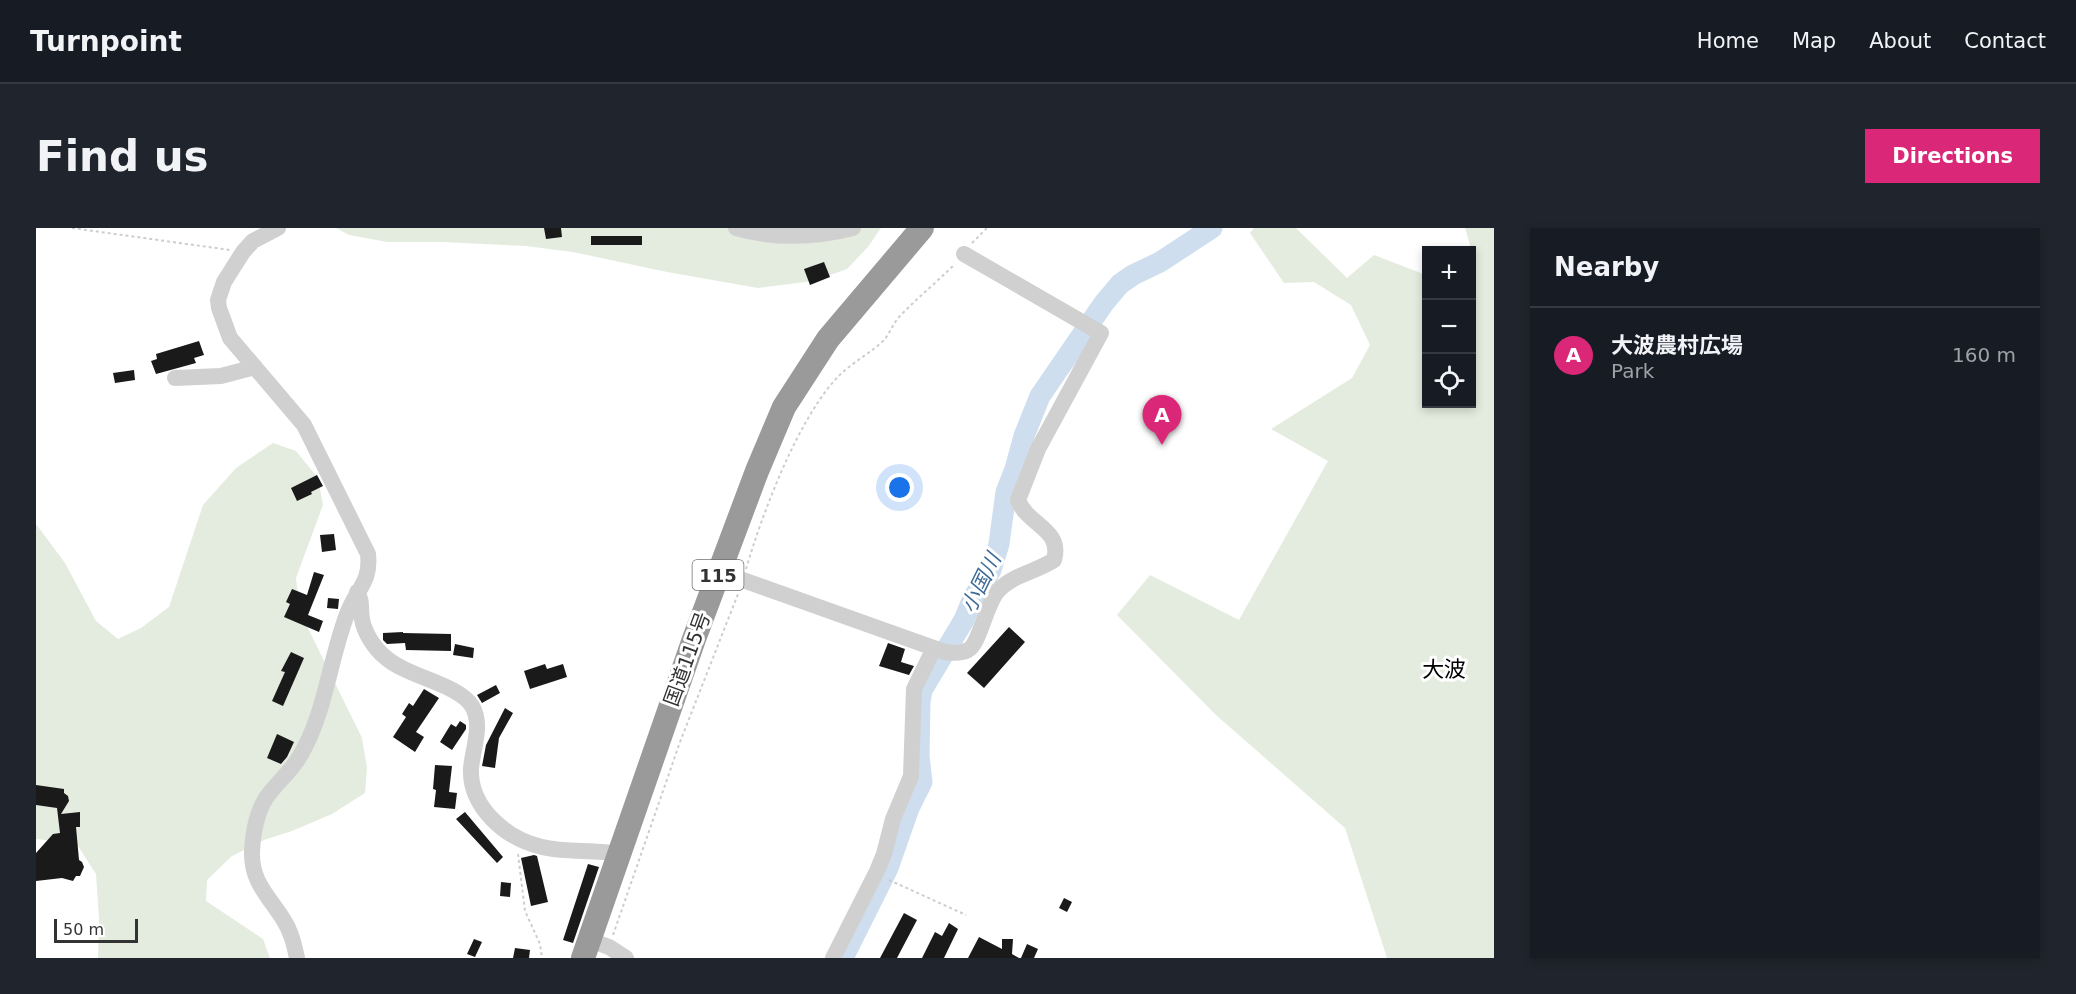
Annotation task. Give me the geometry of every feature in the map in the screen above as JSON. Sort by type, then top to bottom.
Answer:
[{"type":"highway","name":"国道115号","points":[[594,948],[620,854],[698,628],[783,407],[828,339],[922,228]]},
{"type":"street","points":[[278,228],[253,241],[241,254],[224,282],[218,300],[219,308],[230,338],[304,425],[368,554],[368,573],[357,592],[343,627],[309,737],[300,756],[265,799],[253,838],[252,859],[258,883],[286,924],[297,958]]},
{"type":"street","points":[[736,228],[793,237],[834,233],[853,228]]},
{"type":"street","points":[[743,580],[945,652],[955,653],[972,648],[990,603],[997,592],[1009,582],[1054,560],[1056,553],[1052,535],[1024,514],[1018,500],[1038,449],[1101,335],[1099,330],[964,254]]},
{"type":"street","points":[[175,378],[221,376],[255,367]]},
{"type":"street","points":[[357,592],[361,598],[364,628],[384,657],[410,674],[459,694],[471,704],[477,716],[478,725],[471,771],[477,798],[492,819],[518,838],[543,847],[620,854]]},
{"type":"street","points":[[833,958],[876,873],[884,854],[893,819],[911,776],[914,689],[934,648]]},
{"type":"street","points":[[594,948],[626,958]]},
{"type":"path","points":[[72,228],[226,249],[241,254]]},
{"type":"path","points":[[594,948],[680,742],[743,580],[755,539],[785,466],[806,423],[835,379],[883,341],[902,314],[927,292],[987,228]]},
{"type":"path","points":[[522,840],[518,849],[518,858],[525,911],[540,944],[542,958]]},
{"type":"path","points":[[876,873],[966,915]]},
{"type":"shaded area","points":[[336,228],[881,228],[868,247],[847,269],[813,281],[758,288],[573,252],[526,246],[387,242],[349,235]]},
{"type":"shaded area","points":[[1254,228],[1296,228],[1347,278],[1374,255],[1422,273],[1422,408],[1476,408],[1476,246],[1470,246],[1465,228],[1494,228],[1494,958],[1387,958],[1345,828],[1216,715],[1117,615],[1150,575],[1239,620],[1328,461],[1271,429],[1352,378],[1370,345],[1351,305],[1314,282],[1284,283],[1250,233]]},
{"type":"shaded area","points":[[273,443],[296,451],[318,478],[323,505],[296,578],[300,612],[362,738],[367,768],[365,793],[332,814],[264,840],[232,856],[207,880],[206,901],[263,939],[270,958],[98,958],[99,918],[96,874],[76,843],[36,839],[36,524],[65,563],[96,621],[118,639],[141,628],[169,607],[203,505],[236,468]]},
{"type":"building","points":[[544,228],[561,228],[562,237],[546,239]]},
{"type":"building","points":[[591,236],[642,236],[642,245],[591,245]]},
{"type":"building","points":[[824,262],[830,277],[810,285],[804,269]]},
{"type":"building","points":[[199,341],[204,355],[194,358],[196,363],[156,374],[151,361],[157,359],[156,354]]},
{"type":"building","points":[[134,370],[135,380],[115,383],[113,373]]},
{"type":"building","points":[[317,475],[323,486],[297,501],[291,488]]},
{"type":"building","points":[[334,534],[336,550],[322,552],[320,535]]},
{"type":"building","points":[[314,572],[324,575],[308,615],[323,621],[319,632],[284,617],[290,604],[286,602],[292,589],[307,595]]},
{"type":"building","points":[[328,598],[339,599],[338,609],[327,608]]},
{"type":"building","points":[[1009,627],[1025,642],[984,688],[967,673]]},
{"type":"building","points":[[383,633],[451,634],[451,651],[406,650],[405,643],[387,644],[383,640]]},
{"type":"building","points":[[888,643],[905,649],[901,662],[914,666],[909,675],[879,666]]},
{"type":"building","points":[[455,644],[474,648],[473,658],[453,655]]},
{"type":"building","points":[[291,652],[304,658],[283,706],[272,701],[285,672],[281,671]]},
{"type":"building","points":[[545,664],[547,669],[563,664],[567,677],[530,689],[524,671]]},
{"type":"building","points":[[496,685],[500,693],[482,703],[477,695]]},
{"type":"building","points":[[424,689],[439,698],[416,732],[424,737],[415,752],[393,737],[406,717],[402,714],[409,703],[413,706]]},
{"type":"building","points":[[505,708],[513,713],[499,738],[495,768],[482,766],[486,745]]},
{"type":"building","points":[[460,721],[466,725],[466,729],[452,750],[440,742],[451,724],[456,727]]},
{"type":"building","points":[[277,734],[294,742],[281,764],[267,758]]},
{"type":"building","points":[[435,765],[452,766],[449,792],[457,793],[455,809],[434,807]]},
{"type":"building","points":[[36,785],[64,789],[69,801],[61,814],[80,812],[80,827],[76,827],[79,860],[84,867],[80,876],[76,876],[73,881],[62,878],[36,881],[36,853],[53,834],[60,833],[57,808],[36,805]]},
{"type":"building","points":[[465,812],[503,857],[497,863],[456,819]]},
{"type":"building","points":[[537,856],[548,902],[531,906],[521,858]]},
{"type":"building","points":[[588,864],[599,867],[573,943],[563,940]]},
{"type":"building","points":[[501,882],[511,883],[510,897],[500,896]]},
{"type":"building","points":[[1064,898],[1072,902],[1067,912],[1059,908]]},
{"type":"building","points":[[904,913],[917,920],[897,958],[880,958]]},
{"type":"building","points":[[949,923],[958,929],[944,958],[922,958],[935,932],[942,936]]},
{"type":"building","points":[[979,937],[1002,949],[1002,939],[1013,939],[1012,954],[1019,958],[968,958]]},
{"type":"building","points":[[474,939],[482,942],[475,957],[467,954]]},
{"type":"building","points":[[1027,944],[1038,949],[1034,958],[1021,958]]},
{"type":"building","points":[[515,948],[530,950],[529,958],[513,958]]},
{"type":"waterway","name":"小国川","points":[[843,958],[888,868],[909,808],[922,782],[919,756],[922,690],[991,570],[999,544],[1006,492],[1040,396],[1104,303],[1120,284],[1160,262],[1212,228]]},
{"type":"place","name":"大波農村広場","points":[[1162,445]]},
{"type":"district","name":"大波","points":[[1444,669]]}]
